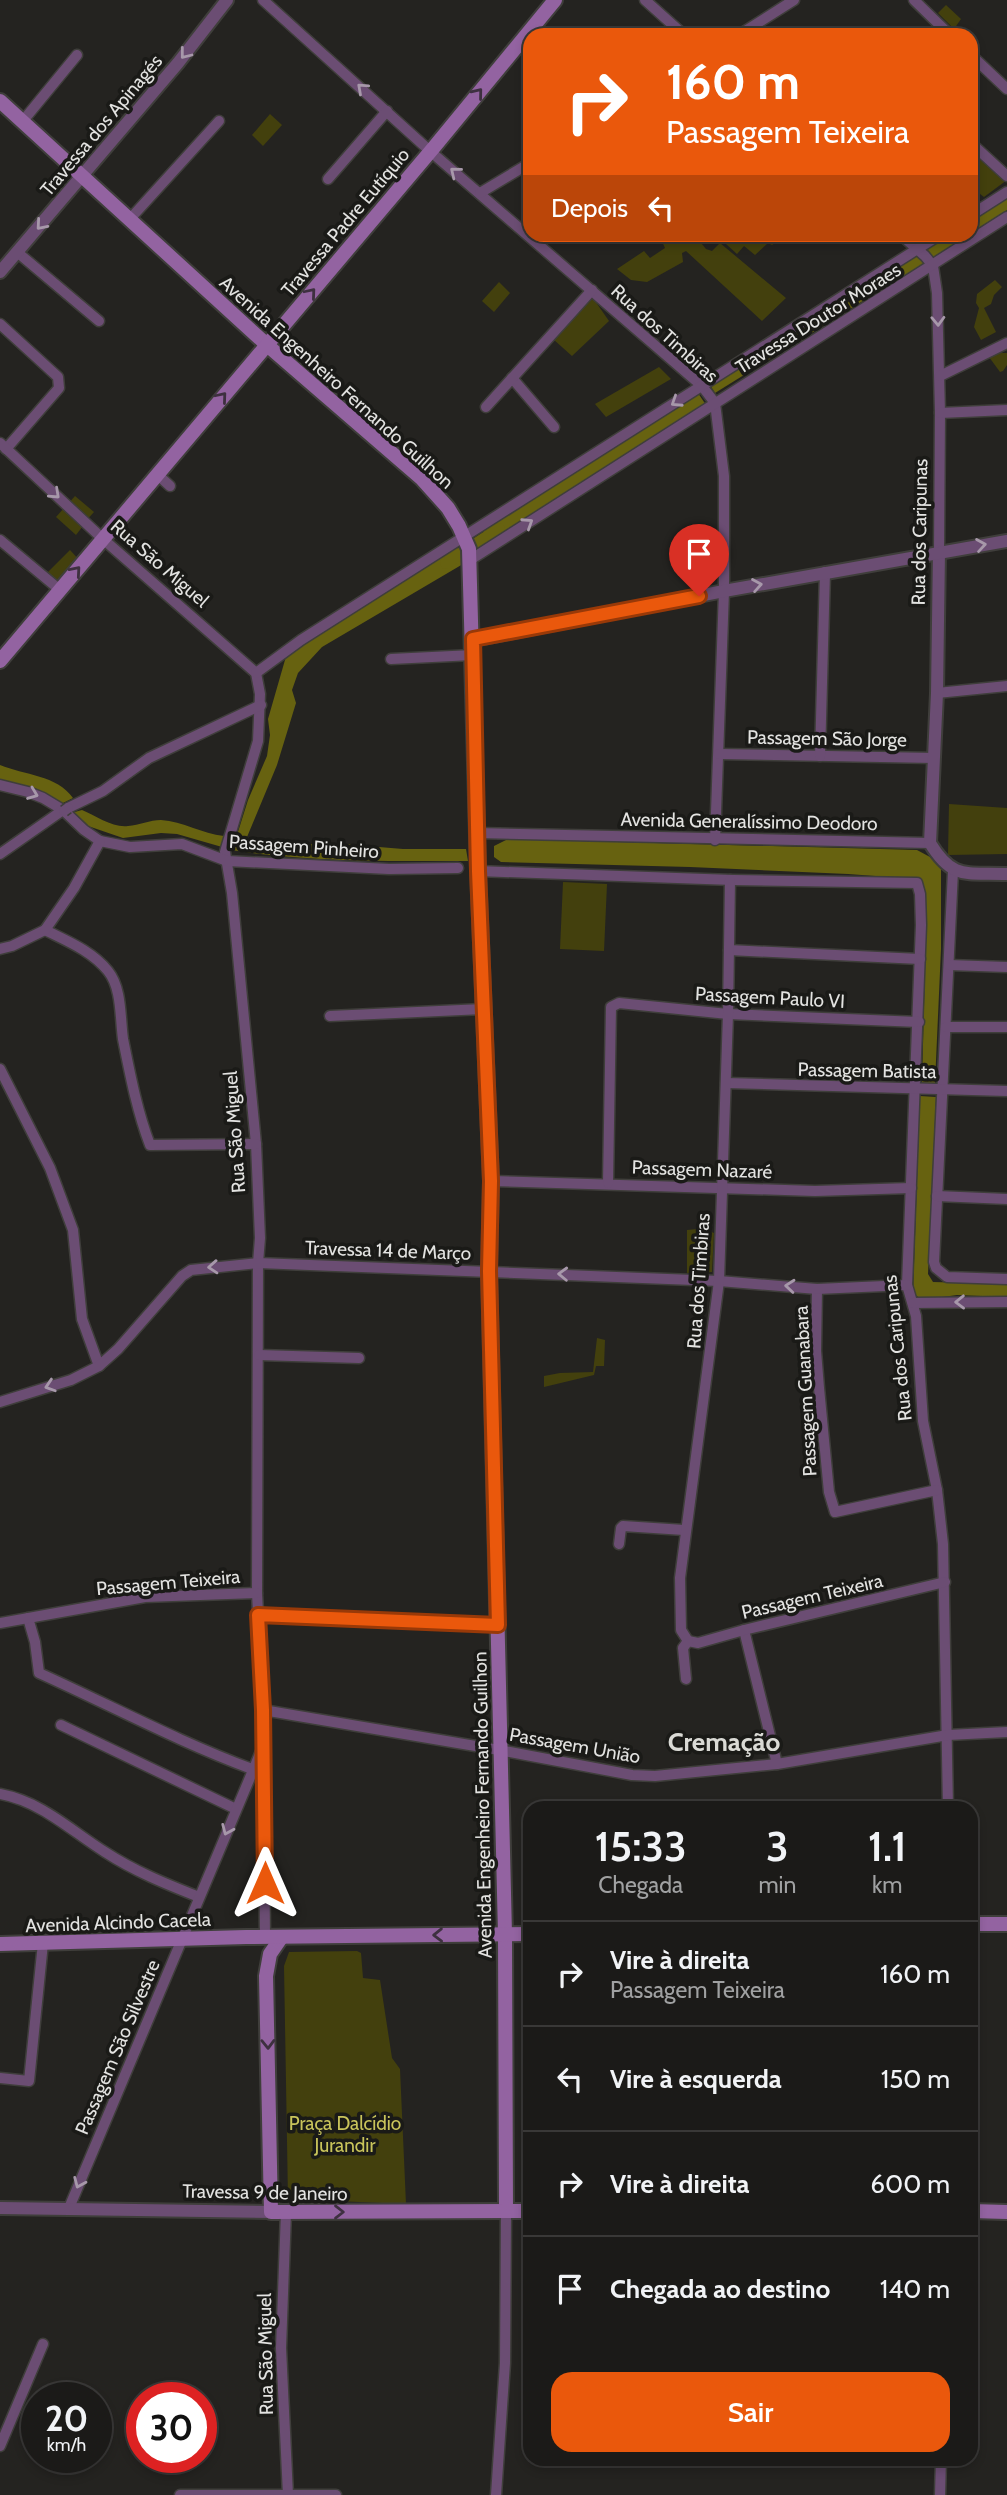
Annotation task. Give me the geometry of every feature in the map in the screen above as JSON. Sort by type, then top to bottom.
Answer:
[{"type":"main road","name":"Travessa Padre Eutíquio","points":[[532,28],[555,0]]},
{"type":"main road","name":"Travessa Padre Eutíquio","points":[[0,661],[523,39]]},
{"type":"main road","name":"Avenida Engenheiro Fernando Guilhon","points":[[0,101],[267,345],[422,479],[449,508],[465,538],[470,560],[482,1009],[491,1181],[489,1271],[505,1934],[506,2211]]},
{"type":"main road","points":[[978,1924],[1007,1924]]},
{"type":"main road","name":"Avenida Alcindo Cacela","points":[[0,1944],[246,1937],[523,1934]]},
{"type":"main road","name":"Rua São Miguel","points":[[246,1937],[261,1955],[266,1976],[278,2212]]},
{"type":"main road","name":"Rua São Miguel","points":[[266,1976],[270,1954],[281,1938]]},
{"type":"main road","name":"Travessa 9 de Janeiro","points":[[278,2212],[523,2211]]},
{"type":"main road","points":[[978,2211],[1007,2212]]},
{"type":"street","name":"Travessa dos Apinagés","points":[[0,272],[178,63],[227,0]]},
{"type":"street","name":"Rua dos Timbiras","points":[[263,0],[430,151],[523,230]]},
{"type":"street","points":[[645,0],[676,28]]},
{"type":"street","points":[[750,28],[794,0]]},
{"type":"street","points":[[914,0],[943,28]]},
{"type":"street","points":[[22,122],[77,55]]},
{"type":"street","points":[[978,62],[1007,89]]},
{"type":"street","points":[[328,178],[387,111]]},
{"type":"street","points":[[130,220],[219,121]]},
{"type":"street","points":[[978,149],[1007,176]]},
{"type":"street","points":[[480,192],[523,167]]},
{"type":"street","points":[[978,211],[1007,192]]},
{"type":"street","name":"Travessa Doutor Moraes","points":[[978,236],[1007,217]]},
{"type":"street","name":"Rua dos Timbiras","points":[[537,242],[702,386],[715,403],[724,475],[724,591],[715,840]]},
{"type":"street","points":[[908,242],[933,266]]},
{"type":"street","name":"Travessa Doutor Moraes","points":[[256,673],[301,640],[929,242]]},
{"type":"street","name":"Travessa Doutor Moraes","points":[[470,560],[969,242]]},
{"type":"street","points":[[17,253],[99,321]]},
{"type":"street","name":"Rua dos Caripunas","points":[[930,843],[937,693],[940,413],[937,293],[933,266]]},
{"type":"street","points":[[486,407],[592,290]]},
{"type":"street","points":[[0,324],[58,377],[60,388],[3,446]]},
{"type":"street","points":[[940,376],[1007,343]]},
{"type":"street","points":[[512,378],[554,427]]},
{"type":"street","points":[[940,413],[1007,410]]},
{"type":"street","name":"Rua São Miguel","points":[[3,446],[103,539],[256,673],[261,705],[258,740],[228,838],[226,856],[232,893],[256,1144],[260,1238],[257,1593],[263,1710],[265,1938]]},
{"type":"street","points":[[157,474],[170,486]]},
{"type":"street","points":[[0,540],[60,590]]},
{"type":"street","points":[[473,639],[939,551],[1007,541]]},
{"type":"street","points":[[820,756],[825,572]]},
{"type":"street","points":[[391,659],[473,655]]},
{"type":"street","points":[[937,693],[1007,686]]},
{"type":"street","points":[[0,854],[65,810],[103,791],[149,758],[261,705]]},
{"type":"street","name":"Passagem São Jorge","points":[[719,754],[934,758]]},
{"type":"street","name":"Passagem Pinheiro","points":[[0,785],[35,794],[65,810],[83,830],[100,841],[130,847],[182,844],[226,856],[389,869],[458,868]]},
{"type":"street","name":"Avenida Generalíssimo Deodoro","points":[[477,834],[930,843]]},
{"type":"street","points":[[0,949],[45,930],[74,888],[100,841]]},
{"type":"street","points":[[930,843],[939,859],[953,871],[1007,874]]},
{"type":"street","points":[[478,871],[730,880]]},
{"type":"street","points":[[953,871],[934,1262],[936,1268],[947,1277],[1007,1279]]},
{"type":"street","name":"Rua dos Timbiras","points":[[686,1679],[683,1648],[688,1641],[681,1630],[680,1578],[684,1530],[719,1280],[730,880]]},
{"type":"street","name":"Rua dos Caripunas","points":[[730,880],[917,883],[920,894],[919,1022],[907,1286],[917,1325],[923,1421],[937,1490],[943,1544],[948,1801]]},
{"type":"street","points":[[45,930],[83,949],[99,961],[115,981],[126,1055],[150,1145],[256,1144]]},
{"type":"street","points":[[729,950],[920,959]]},
{"type":"street","points":[[949,965],[1007,967]]},
{"type":"street","name":"Passagem Paulo VI","points":[[608,1184],[611,1007],[619,1003],[728,1014],[919,1022]]},
{"type":"street","points":[[330,1016],[482,1009]]},
{"type":"street","points":[[946,1027],[1007,1027]]},
{"type":"street","points":[[0,1069],[50,1168],[73,1230],[82,1319],[99,1366]]},
{"type":"street","name":"Passagem Batista","points":[[726,1083],[1007,1091]]},
{"type":"street","name":"Passagem Nazaré","points":[[491,1181],[815,1191],[911,1188]]},
{"type":"street","points":[[937,1196],[1007,1199]]},
{"type":"street","name":"Travessa 14 de Março","points":[[0,1402],[71,1380],[99,1366],[118,1349],[181,1276],[200,1268],[258,1263],[719,1280],[817,1289],[907,1286]]},
{"type":"street","name":"Passagem Guanabara","points":[[817,1289],[816,1351],[829,1492],[835,1511],[937,1490]]},
{"type":"street","points":[[913,1303],[1007,1302]]},
{"type":"street","points":[[259,1355],[359,1358]]},
{"type":"street","points":[[619,1544],[621,1528],[624,1526],[684,1530]]},
{"type":"street","name":"Passagem Teixeira","points":[[688,1641],[698,1643],[945,1582]]},
{"type":"street","name":"Passagem Teixeira","points":[[0,1623],[145,1597],[257,1593]]},
{"type":"street","points":[[258,1615],[498,1625]]},
{"type":"street","points":[[28,1618],[39,1673],[173,1737],[252,1769]]},
{"type":"street","points":[[744,1630],[777,1764]]},
{"type":"street","name":"Passagem União","points":[[263,1710],[632,1775],[655,1776],[777,1764],[948,1735],[1007,1732]]},
{"type":"street","points":[[61,1725],[236,1809]]},
{"type":"street","name":"Passagem São Silvestre","points":[[69,2208],[263,1745]]},
{"type":"street","points":[[0,1794],[28,1802],[54,1815],[105,1853],[156,1880],[199,1897]]},
{"type":"street","points":[[0,2078],[29,2081],[43,1943]]},
{"type":"street","name":"Travessa 9 de Janeiro","points":[[0,2208],[278,2212]]},
{"type":"street","name":"Avenida Engenheiro Fernando Guilhon","points":[[496,2495],[505,2363],[506,2211]]},
{"type":"street","name":"Rua São Miguel","points":[[278,2212],[288,2494]]},
{"type":"street","points":[[0,2446],[43,2344]]},
{"type":"street","points":[[940,2495],[941,2466]]},
{"type":"street","points":[[180,2495],[337,2495]]},
{"type":"green space","points":[[946,5],[961,19],[953,28],[938,13]]},
{"type":"green space","points":[[270,114],[282,125],[263,146],[252,135]]},
{"type":"green space","points":[[978,155],[1007,180],[984,197],[978,192]]},
{"type":"green space","points":[[662,242],[700,242],[712,251],[720,243],[786,298],[762,321],[686,251],[682,253],[683,262],[647,282],[631,280],[617,269],[644,251],[650,258],[665,248]]},
{"type":"green space","points":[[776,242],[772,245],[768,243],[755,255],[744,246],[737,254],[726,244]]},
{"type":"green space","points":[[995,280],[1002,287],[994,295],[991,304],[984,308],[996,332],[981,340],[974,327],[979,308],[976,303],[977,294]]},
{"type":"green space","points":[[499,282],[510,293],[494,312],[482,301]]},
{"type":"green space","points":[[593,298],[609,321],[572,356],[553,339]]},
{"type":"green space","points":[[995,353],[1007,353],[1007,365],[1003,371],[1000,372],[989,357]]},
{"type":"green space","points":[[659,367],[671,379],[606,417],[595,404]]},
{"type":"green space","points":[[75,496],[94,512],[86,521],[67,505]]},
{"type":"green space","points":[[64,508],[83,526],[76,535],[56,517]]},
{"type":"green space","points":[[70,550],[81,562],[58,586],[46,574]]},
{"type":"green space","points":[[949,804],[1007,808],[1007,854],[948,855]]},
{"type":"green space","points":[[563,882],[607,884],[604,951],[560,949]]},
{"type":"green space","points":[[708,1228],[714,1233],[712,1272],[687,1273],[687,1230]]},
{"type":"green space","points":[[597,1338],[605,1340],[604,1366],[596,1366],[594,1375],[544,1387],[544,1376],[593,1372]]},
{"type":"green space","name":"Praça Dalcídio Jurandir","points":[[289,1952],[361,1953],[363,1978],[380,1980],[392,2058],[400,2069],[406,2204],[288,2199],[284,1966]]},
{"type":"shaded area","points":[[1007,196],[1007,210],[978,229],[978,214]]},
{"type":"shaded area","points":[[934,242],[958,242],[942,252]]},
{"type":"shaded area","points":[[912,256],[919,266],[715,393],[710,385]]},
{"type":"shaded area","points":[[698,393],[706,405],[487,542],[483,530]]},
{"type":"shaded area","points":[[457,546],[463,564],[322,647],[298,673],[292,690],[296,703],[277,765],[247,837],[260,842],[283,841],[307,845],[319,842],[403,849],[466,849],[468,861],[319,859],[231,850],[231,836],[237,835],[248,800],[267,756],[270,735],[268,719],[287,653]]},
{"type":"shaded area","points":[[0,765],[49,780],[66,790],[73,798],[61,804],[37,789],[0,781]]},
{"type":"shaded area","points":[[82,810],[122,826],[157,820],[177,823],[224,836],[222,847],[177,834],[161,833],[123,838],[88,826],[71,813]]},
{"type":"shaded area","points":[[508,839],[917,850],[930,857],[941,869],[941,949],[935,1083],[922,1083],[925,968],[923,885],[916,879],[690,867],[501,862],[494,857],[494,846]]},
{"type":"shaded area","points":[[920,1096],[936,1097],[928,1274],[933,1282],[1007,1284],[1007,1297],[957,1295],[922,1300],[913,1293]]},
{"type":"waterway","points":[[903,270],[946,242]]},
{"type":"waterway","points":[[446,563],[499,529]]},
{"type":"district","name":"Cremação","points":[[724,1742]]},
{"type":"route","points":[[265,1883],[263,1710],[258,1615],[498,1625],[489,1271],[491,1181],[482,1009],[473,639],[699,596]]}]
